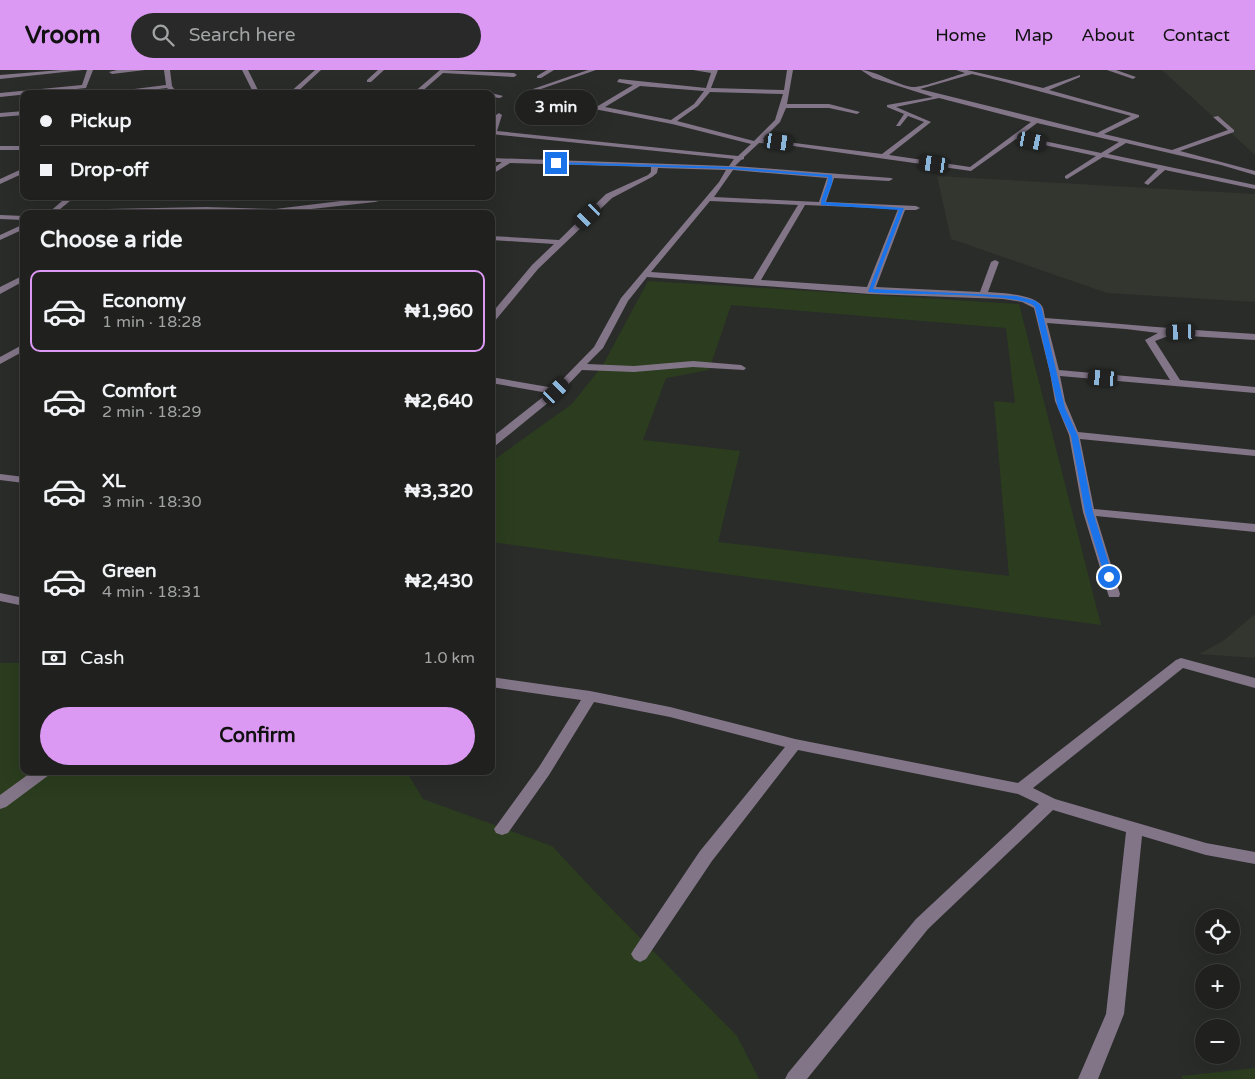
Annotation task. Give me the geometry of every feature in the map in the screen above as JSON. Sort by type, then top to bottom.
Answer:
[{"type":"street","points":[[0,76],[29,72],[80,70]]},
{"type":"street","points":[[61,90],[84,87],[90,70]]},
{"type":"street","points":[[112,72],[142,70]]},
{"type":"street","points":[[167,70],[169,86],[172,90]]},
{"type":"street","points":[[245,70],[256,90]]},
{"type":"street","points":[[296,90],[318,70]]},
{"type":"street","points":[[370,81],[381,70]]},
{"type":"street","points":[[420,90],[443,70],[514,75]]},
{"type":"street","points":[[539,77],[551,70]]},
{"type":"street","points":[[536,89],[593,70]]},
{"type":"street","points":[[672,122],[691,110],[708,90],[714,71],[696,70]]},
{"type":"street","points":[[495,441],[556,391],[598,348],[624,300],[708,199],[731,168],[778,121],[784,106],[790,70]]},
{"type":"street","points":[[864,70],[875,77],[940,97],[1233,166],[1255,174]]},
{"type":"street","points":[[959,70],[1044,90],[1137,116],[1099,134]]},
{"type":"street","points":[[981,74],[994,70]]},
{"type":"street","points":[[1110,70],[1133,77]]},
{"type":"street","points":[[913,89],[971,73]]},
{"type":"street","points":[[1044,90],[1078,76]]},
{"type":"street","points":[[619,81],[708,90],[787,92]]},
{"type":"street","points":[[599,108],[639,84]]},
{"type":"street","points":[[134,90],[169,86]]},
{"type":"street","points":[[0,95],[20,94]]},
{"type":"street","points":[[495,95],[500,96]]},
{"type":"street","points":[[883,157],[928,123],[926,120],[889,106],[940,97]]},
{"type":"street","points":[[567,100],[586,106],[672,122],[757,142],[779,142],[971,169],[1036,121]]},
{"type":"street","points":[[551,121],[586,106]]},
{"type":"street","points":[[784,106],[829,106],[857,112]]},
{"type":"street","points":[[0,115],[20,113]]},
{"type":"street","points":[[898,126],[907,114]]},
{"type":"street","points":[[495,125],[499,115]]},
{"type":"street","points":[[1172,152],[1232,131],[1216,117]]},
{"type":"street","points":[[495,132],[742,158]]},
{"type":"street","points":[[1015,137],[1255,187]]},
{"type":"street","points":[[1067,177],[1126,140]]},
{"type":"street","points":[[0,148],[20,148]]},
{"type":"street","points":[[495,160],[731,168],[831,176],[889,178]]},
{"type":"street","points":[[495,170],[508,161]]},
{"type":"street","points":[[495,315],[534,267],[610,196],[650,176],[654,173],[655,166]]},
{"type":"street","points":[[1148,183],[1162,169]]},
{"type":"street","points":[[1,181],[20,172]]},
{"type":"street","points":[[822,204],[831,176]]},
{"type":"street","points":[[1,181],[17,182]]},
{"type":"street","points":[[708,199],[916,208]]},
{"type":"street","points":[[54,210],[68,200]]},
{"type":"street","points":[[285,210],[378,200]]},
{"type":"street","points":[[755,283],[804,203]]},
{"type":"street","points":[[323,210],[326,206]]},
{"type":"street","points":[[870,291],[902,208]]},
{"type":"street","points":[[0,217],[20,218]]},
{"type":"street","points":[[0,238],[20,228]]},
{"type":"street","points":[[495,238],[561,242]]},
{"type":"street","points":[[983,295],[994,262]]},
{"type":"street","points":[[645,274],[870,291],[983,295],[1016,298],[1034,302],[1038,306],[1062,408],[1074,436],[1089,512],[1114,594]]},
{"type":"street","points":[[0,292],[20,280]]},
{"type":"street","points":[[1041,320],[1126,326],[1170,332],[1255,337]]},
{"type":"street","points":[[1170,332],[1150,340],[1176,382]]},
{"type":"street","points":[[0,361],[20,349]]},
{"type":"street","points":[[580,367],[634,369],[693,364],[741,368]]},
{"type":"street","points":[[1055,374],[1152,383],[1176,382],[1255,390]]},
{"type":"street","points":[[495,381],[556,391]]},
{"type":"street","points":[[1074,436],[1255,453]]},
{"type":"street","points":[[0,477],[20,480]]},
{"type":"street","points":[[1089,512],[1254,528]]},
{"type":"street","points":[[0,597],[20,601]]},
{"type":"street","points":[[1021,790],[1181,663],[1255,683]]},
{"type":"street","points":[[495,683],[590,696],[670,712],[795,744],[1021,790],[1050,803],[1206,849],[1255,858]]},
{"type":"street","points":[[502,829],[544,770],[590,696]]},
{"type":"street","points":[[640,954],[706,856],[795,744]]},
{"type":"street","points":[[0,803],[38,775]]},
{"type":"street","points":[[795,1079],[922,924],[1050,803]]},
{"type":"street","points":[[1088,1079],[1115,1014],[1135,827]]},
{"type":"shaded area","points":[[1162,70],[1255,70],[1255,155],[1175,82]]},
{"type":"shaded area","points":[[937,176],[1255,194],[1255,302],[1107,293],[951,239]]},
{"type":"shaded area","points":[[1255,614],[1255,658],[1199,654],[1223,641]]},
{"type":"green space","points":[[648,281],[1019,304],[1101,625],[495,543],[495,459],[572,404],[603,365]],"holes":[[[731,305],[1006,328],[1015,403],[994,401],[1009,576],[718,542],[740,451],[643,440],[666,378],[709,370]]]},
{"type":"green space","points":[[0,663],[20,663],[20,775],[408,775],[423,799],[552,846],[737,1036],[759,1079],[0,1079]]},
{"type":"green space","points":[[1255,1068],[1255,1079],[1182,1079],[1182,1076]]},
{"type":"route","points":[[556,163],[731,168],[831,176],[822,204],[902,208],[870,291],[983,295],[1016,298],[1034,302],[1038,306],[1062,408],[1074,436],[1089,512],[1109,577]]}]
